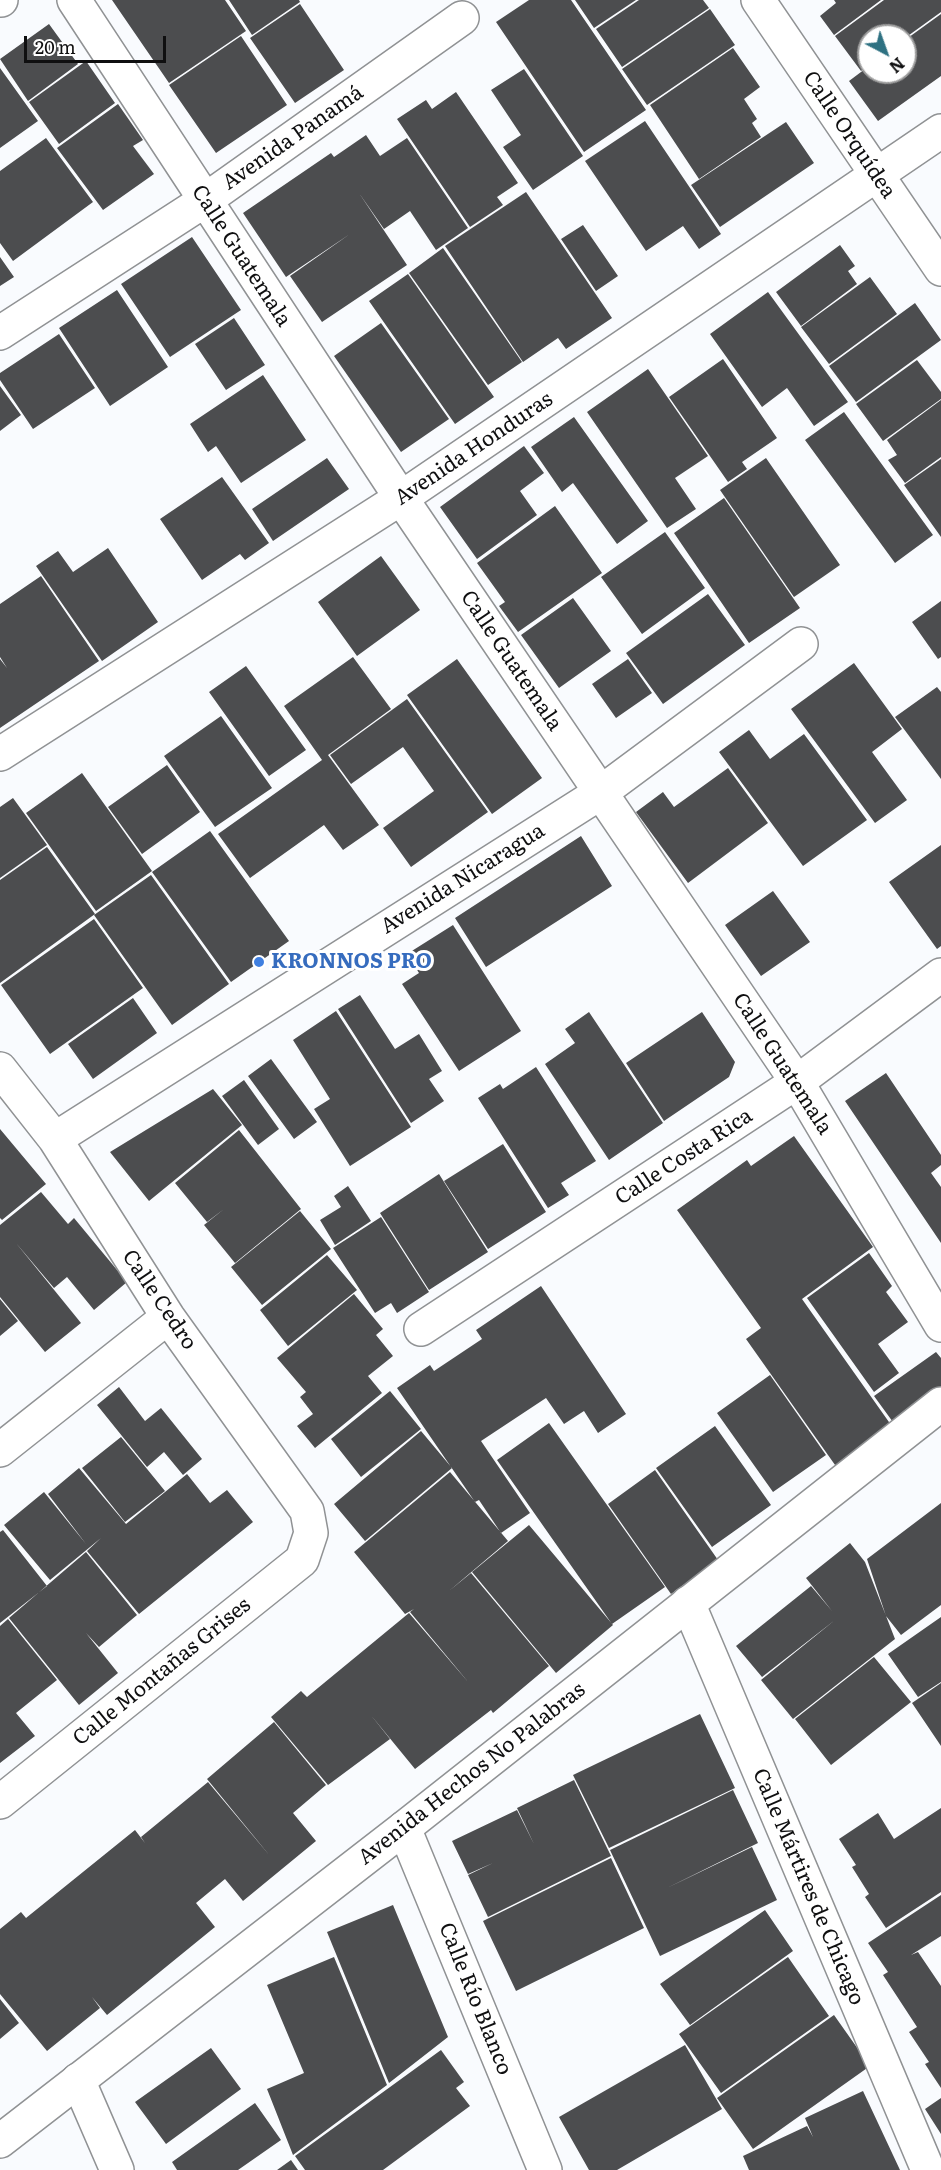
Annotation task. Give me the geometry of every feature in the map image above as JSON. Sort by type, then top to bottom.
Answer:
[{"type":"street","name":"Calle Guatemala","points":[[74,0],[401,498],[797,1082],[941,1325]]},
{"type":"street","name":"Calle Orquídea","points":[[758,0],[941,269]]},
{"type":"street","name":"Avenida Panamá","points":[[0,333],[204,201],[462,18]]},
{"type":"street","name":"Avenida Honduras","points":[[0,754],[401,498],[941,131]]},
{"type":"street","name":"Avenida Nicaragua","points":[[55,1139],[600,793],[801,644]]},
{"type":"street","name":"Calle Costa Rica","points":[[421,1329],[797,1082],[941,975]]},
{"type":"street","name":"Calle Cedro","points":[[0,1069],[55,1139],[168,1317],[307,1511],[311,1533]]},
{"type":"street","points":[[0,1450],[168,1317]]},
{"type":"street","name":"Avenida Hechos No Palabras","points":[[0,2141],[404,1828],[941,1404]]},
{"type":"street","name":"Calle Montañas Grises","points":[[0,1802],[302,1560],[311,1533]]},
{"type":"street","name":"Calle Mártires de Chicago","points":[[688,1604],[928,2170]]},
{"type":"street","name":"Calle Río Blanco","points":[[404,1828],[545,2170]]},
{"type":"street","points":[[78,2080],[117,2170]]},
{"type":"building","points":[[112,0],[225,0],[246,31],[169,83]]},
{"type":"building","points":[[229,0],[299,0],[300,2],[252,35]]},
{"type":"building","points":[[529,0],[571,0],[646,110],[584,152],[496,22]]},
{"type":"building","points":[[575,0],[636,0],[594,28]]},
{"type":"building","points":[[639,0],[703,0],[709,8],[622,67],[596,29]]},
{"type":"building","points":[[834,0],[881,0],[834,35],[820,16],[836,3]]},
{"type":"building","points":[[884,0],[941,0],[941,12],[917,29],[917,24],[857,24],[857,66],[835,36]]},
{"type":"building","points":[[300,4],[344,70],[295,103],[250,38]]},
{"type":"building","points":[[710,9],[735,45],[647,105],[622,69]]},
{"type":"building","points":[[941,14],[941,76],[878,121],[849,81],[857,75],[857,84],[917,84],[917,31]]},
{"type":"building","points":[[49,24],[78,64],[28,101],[0,59]]},
{"type":"building","points":[[241,36],[287,105],[216,153],[169,85]]},
{"type":"building","points":[[733,48],[760,87],[744,99],[757,119],[752,123],[761,137],[699,179],[650,105]]},
{"type":"building","points":[[86,61],[115,103],[59,144],[29,102]]},
{"type":"building","points":[[0,68],[38,121],[0,148]]},
{"type":"building","points":[[524,69],[583,156],[533,190],[503,147],[521,135],[491,90]]},
{"type":"building","points":[[456,92],[518,183],[497,197],[503,205],[470,227],[397,119],[426,100],[432,109]]},
{"type":"building","points":[[118,104],[143,140],[133,146],[154,174],[103,210],[57,148]]},
{"type":"building","points":[[645,121],[721,234],[699,249],[683,226],[646,251],[585,161]]},
{"type":"building","points":[[786,122],[814,163],[720,227],[691,185]]},
{"type":"building","points":[[366,135],[380,156],[407,138],[468,228],[436,250],[410,211],[384,229],[359,193],[407,265],[322,322],[290,276],[350,234],[286,277],[243,213],[331,153],[334,157]]},
{"type":"building","points":[[46,138],[93,202],[13,261],[0,243],[0,171]]},
{"type":"building","points":[[526,192],[612,318],[566,349],[558,338],[523,362],[445,246]]},
{"type":"building","points":[[583,225],[618,276],[596,291],[561,239]]},
{"type":"building","points":[[192,237],[241,310],[170,357],[121,284]]},
{"type":"building","points":[[840,245],[855,266],[848,271],[857,284],[801,326],[776,292]]},
{"type":"building","points":[[443,248],[522,362],[488,385],[409,273]]},
{"type":"building","points":[[0,257],[14,277],[0,286]]},
{"type":"building","points":[[408,274],[494,397],[455,424],[369,301]]},
{"type":"building","points":[[870,277],[897,314],[829,364],[801,327]]},
{"type":"building","points":[[117,290],[168,367],[110,406],[59,328]]},
{"type":"building","points":[[768,292],[848,402],[814,426],[787,388],[762,407],[710,334]]},
{"type":"building","points":[[915,303],[941,340],[856,402],[829,366]]},
{"type":"building","points":[[234,318],[265,365],[226,390],[195,344]]},
{"type":"building","points":[[381,323],[449,419],[401,452],[334,356]]},
{"type":"building","points":[[59,334],[95,388],[33,429],[0,380],[0,373]]},
{"type":"building","points":[[723,359],[777,438],[742,462],[747,469],[728,482],[669,397]]},
{"type":"building","points":[[917,360],[941,392],[941,399],[883,441],[856,404]]},
{"type":"building","points":[[648,369],[708,456],[675,478],[696,509],[667,528],[587,412]]},
{"type":"building","points":[[263,375],[306,440],[241,483],[216,446],[208,452],[190,424]]},
{"type":"building","points":[[0,386],[21,415],[0,431]]},
{"type":"building","points":[[941,400],[941,457],[905,483],[888,460],[897,455],[887,440]]},
{"type":"building","points":[[844,412],[933,535],[895,563],[805,440]]},
{"type":"building","points":[[574,417],[648,521],[617,544],[573,483],[562,492],[531,447]]},
{"type":"building","points":[[524,446],[544,473],[520,491],[537,515],[477,559],[440,507]]},
{"type":"building","points":[[327,458],[349,489],[273,541],[252,509]]},
{"type":"building","points":[[766,458],[840,565],[794,597],[720,490]]},
{"type":"building","points":[[941,459],[941,537],[904,485]]},
{"type":"building","points":[[222,477],[269,543],[245,560],[240,554],[202,580],[160,519]]},
{"type":"building","points":[[724,498],[800,608],[749,643],[674,533]]},
{"type":"building","points":[[555,506],[602,573],[518,632],[499,606],[505,602],[477,563]]},
{"type":"building","points":[[665,532],[705,588],[642,634],[601,577]]},
{"type":"building","points":[[108,548],[158,622],[102,661],[36,566],[58,551],[73,572]]},
{"type":"building","points":[[381,556],[420,610],[357,656],[318,602]]},
{"type":"building","points":[[41,576],[99,661],[0,728],[0,659],[7,668],[0,657],[0,604]]},
{"type":"building","points":[[708,594],[745,645],[663,704],[626,653]]},
{"type":"building","points":[[573,598],[611,651],[559,688],[521,635]]},
{"type":"building","points":[[941,601],[941,657],[938,659],[912,622]]},
{"type":"building","points":[[353,657],[391,709],[328,755],[379,825],[343,850],[324,825],[250,878],[218,834],[322,760],[284,706]]},
{"type":"building","points":[[457,659],[542,778],[492,814],[407,695]]},
{"type":"building","points":[[628,659],[652,693],[616,718],[592,684]]},
{"type":"building","points":[[854,663],[902,729],[872,752],[907,800],[875,823],[791,709]]},
{"type":"building","points":[[246,666],[306,750],[269,776],[209,692]]},
{"type":"building","points":[[937,687],[941,692],[941,779],[895,717]]},
{"type":"building","points":[[407,699],[488,812],[411,867],[383,828],[434,791],[403,747],[351,784],[330,755]]},
{"type":"building","points":[[221,716],[272,788],[215,827],[164,756]]},
{"type":"building","points":[[749,730],[770,759],[804,734],[867,820],[803,866],[719,752]]},
{"type":"building","points":[[167,765],[200,812],[142,854],[108,807]]},
{"type":"building","points":[[728,768],[768,823],[688,883],[636,812],[663,792],[674,807]]},
{"type":"building","points":[[82,773],[152,871],[96,911],[26,813]]},
{"type":"building","points":[[13,798],[47,845],[0,878],[0,807]]},
{"type":"building","points":[[210,831],[289,941],[231,982],[152,872]]},
{"type":"building","points":[[581,836],[612,886],[486,967],[455,918]]},
{"type":"building","points":[[941,845],[941,946],[937,949],[889,882]]},
{"type":"building","points":[[47,847],[95,914],[0,983],[0,880]]},
{"type":"building","points":[[151,875],[229,984],[172,1025],[94,915]]},
{"type":"building","points":[[773,891],[810,942],[761,976],[725,925]]},
{"type":"building","points":[[94,919],[143,988],[50,1054],[1,985]]},
{"type":"building","points":[[453,925],[521,1031],[459,1071],[402,984],[419,973],[407,954]]},
{"type":"building","points":[[360,995],[395,1049],[419,1034],[442,1071],[429,1079],[444,1101],[411,1123],[338,1009]]},
{"type":"building","points":[[133,998],[157,1033],[93,1079],[68,1044]]},
{"type":"building","points":[[336,1011],[411,1127],[350,1166],[314,1109],[330,1099],[293,1040]]},
{"type":"building","points":[[589,1012],[663,1123],[609,1160],[545,1064],[575,1043],[565,1029]]},
{"type":"building","points":[[702,1012],[735,1062],[729,1077],[664,1121],[626,1063]]},
{"type":"building","points":[[271,1059],[317,1122],[294,1139],[248,1076]]},
{"type":"building","points":[[536,1067],[596,1161],[561,1183],[569,1195],[548,1208],[478,1098],[500,1084],[503,1089]]},
{"type":"building","points":[[886,1073],[941,1155],[941,1165],[931,1173],[941,1187],[941,1243],[845,1101]]},
{"type":"building","points":[[244,1080],[279,1129],[258,1145],[222,1096]]},
{"type":"building","points":[[213,1089],[242,1125],[149,1201],[110,1152]]},
{"type":"building","points":[[0,1129],[46,1184],[2,1220],[0,1218]]},
{"type":"building","points":[[239,1130],[301,1209],[235,1263],[204,1225],[224,1209],[207,1222],[175,1183]]},
{"type":"building","points":[[794,1136],[873,1247],[802,1299],[896,1432],[840,1472],[746,1339],[761,1328],[677,1210],[747,1160],[751,1166]]},
{"type":"building","points":[[503,1144],[546,1212],[488,1249],[444,1181]]},
{"type":"building","points":[[439,1174],[488,1252],[429,1290],[380,1213]]},
{"type":"building","points":[[348,1186],[371,1221],[335,1245],[320,1220],[341,1207],[334,1196]]},
{"type":"building","points":[[41,1192],[68,1224],[74,1218],[127,1282],[94,1310],[67,1277],[54,1288],[16,1243],[81,1323],[45,1352],[0,1297],[0,1225]]},
{"type":"building","points":[[300,1211],[331,1249],[262,1305],[231,1267]]},
{"type":"building","points":[[381,1217],[429,1292],[397,1313],[391,1303],[375,1313],[333,1248]]},
{"type":"building","points":[[869,1253],[892,1286],[886,1292],[908,1322],[878,1344],[899,1373],[874,1392],[807,1298]]},
{"type":"building","points":[[327,1255],[357,1290],[288,1346],[260,1310]]},
{"type":"building","points":[[541,1286],[626,1414],[598,1433],[584,1411],[564,1424],[546,1398],[481,1441],[530,1513],[501,1533],[479,1500],[475,1502],[397,1388],[430,1365],[434,1371],[482,1339],[476,1330]]},
{"type":"building","points":[[354,1294],[383,1329],[376,1335],[393,1356],[368,1376],[382,1393],[315,1448],[297,1426],[313,1414],[300,1397],[306,1392],[277,1358]]},
{"type":"building","points":[[0,1299],[18,1321],[0,1336]]},
{"type":"building","points":[[936,1352],[941,1358],[941,1398],[898,1429],[874,1396]]},
{"type":"building","points":[[770,1375],[826,1455],[773,1492],[717,1413]]},
{"type":"building","points":[[119,1387],[145,1421],[161,1408],[202,1459],[183,1475],[164,1452],[147,1467],[97,1405]]},
{"type":"building","points":[[390,1391],[421,1429],[361,1477],[331,1439]]},
{"type":"building","points":[[549,1423],[665,1587],[612,1624],[497,1460]]},
{"type":"building","points":[[715,1426],[771,1505],[712,1547],[656,1468]]},
{"type":"building","points":[[421,1431],[452,1468],[365,1541],[334,1504]]},
{"type":"building","points":[[121,1437],[165,1491],[125,1522],[82,1468]]},
{"type":"building","points":[[79,1468],[126,1524],[187,1474],[210,1503],[227,1490],[253,1522],[139,1614],[87,1551],[101,1538],[50,1580],[4,1525],[44,1492],[86,1544],[48,1494]]},
{"type":"building","points":[[655,1470],[718,1560],[671,1594],[608,1504]]},
{"type":"building","points":[[450,1472],[508,1541],[449,1591],[471,1573],[549,1666],[493,1713],[491,1710],[415,1769],[370,1714],[390,1739],[328,1785],[271,1717],[301,1691],[307,1697],[409,1613],[469,1683],[410,1612],[414,1609],[405,1614],[354,1552]]},
{"type":"building","points":[[941,1503],[941,1605],[901,1635],[886,1616],[867,1559]]},
{"type":"building","points":[[529,1525],[613,1625],[556,1673],[472,1572]]},
{"type":"building","points":[[3,1530],[47,1586],[0,1623],[0,1532]]},
{"type":"building","points":[[850,1543],[865,1562],[895,1639],[793,1719],[761,1680],[835,1620],[762,1677],[736,1646],[811,1586],[832,1611],[806,1578]]},
{"type":"building","points":[[86,1552],[137,1615],[99,1647],[86,1633],[118,1673],[79,1705],[9,1618]]},
{"type":"building","points":[[941,1617],[941,1682],[918,1697],[888,1654]]},
{"type":"building","points":[[8,1619],[57,1680],[16,1713],[35,1736],[0,1763],[0,1626]]},
{"type":"building","points":[[874,1657],[911,1702],[831,1765],[795,1719]]},
{"type":"building","points":[[941,1683],[941,1746],[912,1703]]},
{"type":"building","points":[[700,1714],[735,1788],[609,1848],[573,1775]]},
{"type":"building","points":[[274,1722],[326,1785],[293,1813],[316,1841],[243,1901],[225,1879],[196,1903],[215,1927],[107,2015],[92,1997],[100,2008],[47,2051],[0,1994],[0,1929],[21,1912],[26,1918],[135,1830],[145,1843],[141,1837],[208,1782],[270,1856],[207,1779]]},
{"type":"building","points":[[574,1780],[611,1856],[488,1917],[468,1875],[493,1863],[468,1874],[452,1841],[517,1810],[534,1844],[517,1808]]},
{"type":"building","points":[[733,1790],[758,1843],[667,1888],[752,1847],[777,1900],[660,1956],[610,1850]]},
{"type":"building","points":[[941,1808],[941,1892],[886,1928],[865,1897],[869,1894],[852,1867],[856,1865],[839,1839],[878,1813],[894,1839]]},
{"type":"building","points":[[611,1858],[644,1928],[516,1991],[483,1921]]},
{"type":"building","points":[[941,1895],[941,1936],[911,1955],[918,1952],[941,1986],[941,2088],[925,2064],[929,2062],[909,2032],[917,2027],[883,1975],[888,1972],[868,1943]]},
{"type":"building","points":[[393,1905],[448,2037],[389,2083],[327,1932]]},
{"type":"building","points":[[765,1910],[793,1951],[690,2025],[660,1984]]},
{"type":"building","points":[[334,1957],[387,2085],[293,2155],[267,2089],[304,2073],[267,1985]]},
{"type":"building","points":[[788,1957],[829,2016],[721,2093],[679,2034]]},
{"type":"building","points":[[0,1999],[19,2023],[0,2039]]},
{"type":"building","points":[[834,2015],[870,2066],[753,2149],[717,2098]]},
{"type":"building","points":[[685,2045],[722,2109],[617,2170],[589,2170],[559,2117]]},
{"type":"building","points":[[211,2048],[241,2089],[166,2144],[135,2102]]},
{"type":"building","points":[[441,2050],[464,2082],[456,2088],[470,2106],[383,2170],[305,2170],[295,2156]]},
{"type":"building","points":[[863,2091],[900,2170],[749,2170],[743,2156],[807,2126],[813,2137],[805,2118]]},
{"type":"building","points":[[941,2098],[941,2134],[925,2109]]},
{"type":"building","points":[[255,2103],[281,2140],[238,2170],[177,2170],[172,2162]]},
{"type":"building","points":[[291,2160],[298,2170],[277,2170]]},
{"type":"place","name":"KRONNOS PRO","points":[[259,962]]}]
